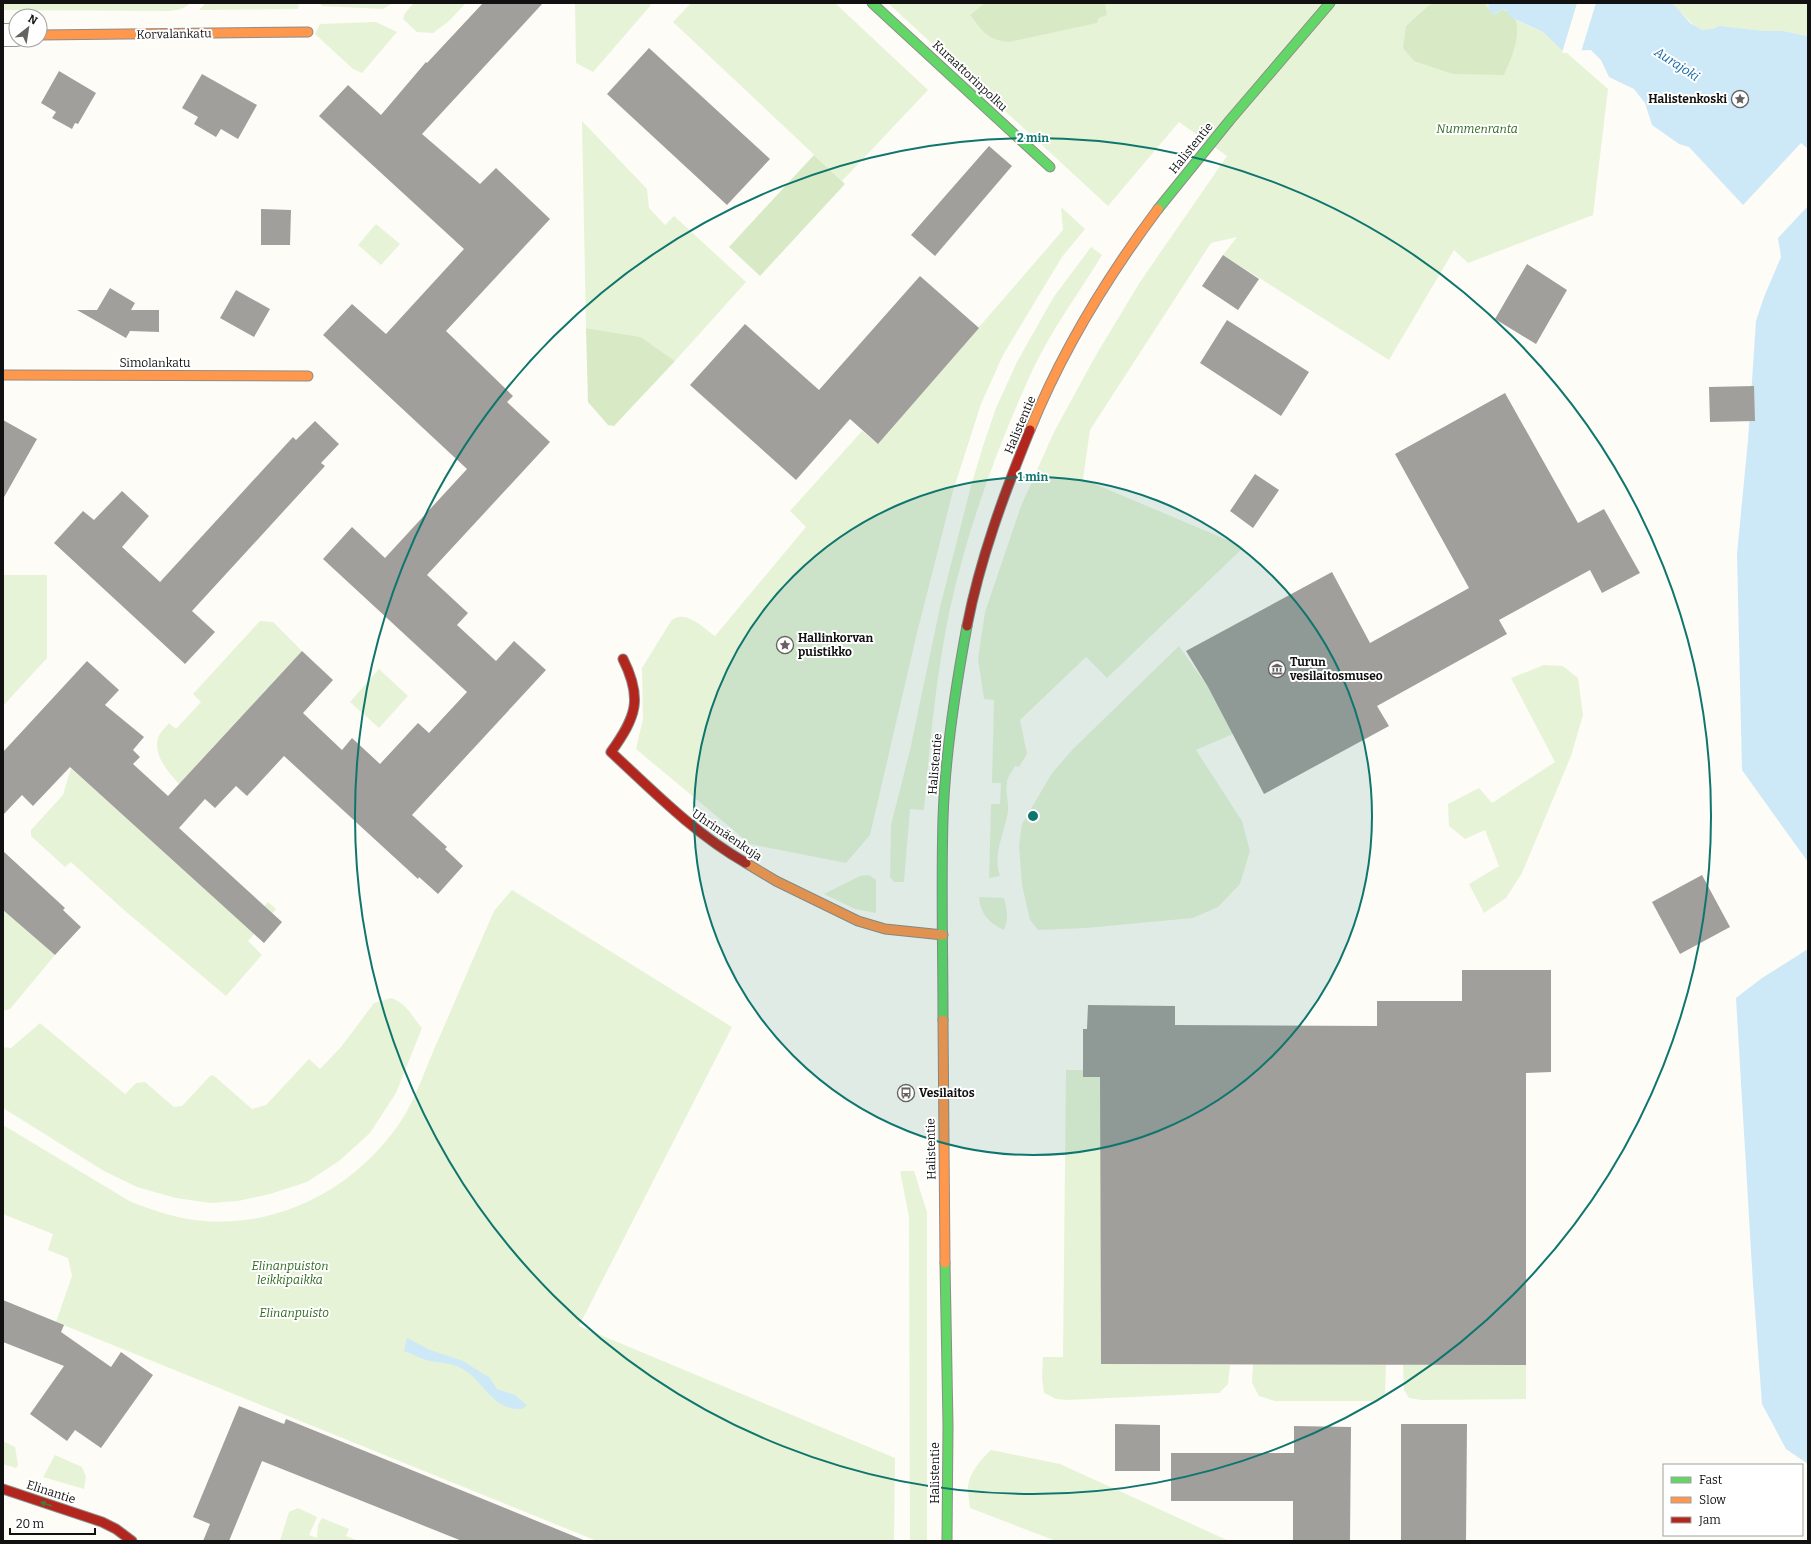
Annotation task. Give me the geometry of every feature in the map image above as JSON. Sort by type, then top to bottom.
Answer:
[{"type":"street","name":"Kuraattorinpolku","points":[[872,3],[1050,167]]},
{"type":"street","name":"Halistentie","points":[[947,1541],[948,1425],[943,1124],[944,786],[954,696],[970,606],[984,553],[1003,497],[1033,423],[1074,338],[1134,241],[1192,164],[1330,3]]},
{"type":"street","name":"Korvalankatu","points":[[48,35],[308,32]]},
{"type":"street","name":"Simolankatu","points":[[3,375],[308,376]]},
{"type":"street","name":"Uhrimäenkuja","points":[[623,659],[635,690],[635,703],[626,732],[611,752],[683,820],[726,852],[757,870],[858,921],[885,929],[943,935]]},
{"type":"street","name":"Elinantie","points":[[3,1489],[102,1522],[116,1529],[132,1541]]},
{"type":"green space","points":[[3,3],[190,3],[183,8],[168,11],[48,10],[48,8],[8,8],[8,10],[3,10]]},
{"type":"green space","points":[[206,3],[299,3],[298,9],[199,10]]},
{"type":"green space","points":[[319,3],[393,3],[383,9],[322,6]]},
{"type":"green space","points":[[414,3],[466,3],[448,22],[433,33],[417,32],[403,19],[405,13]]},
{"type":"green space","points":[[575,3],[649,3],[651,5],[593,72],[576,63]]},
{"type":"green space","points":[[691,3],[835,3],[928,90],[842,181],[673,22]]},
{"type":"green space","name":"Nummenranta","points":[[888,3],[1489,3],[1488,8],[1543,32],[1608,89],[1593,215],[1468,263],[1454,250],[1389,360],[1223,255],[1237,237],[1211,243],[1090,430],[1083,479],[1244,547],[1107,678],[1086,657],[1020,720],[1027,754],[1019,767],[1015,766],[1008,779],[1006,790],[1008,811],[997,860],[1000,876],[989,878],[991,804],[1000,804],[1001,783],[992,783],[994,700],[984,699],[978,659],[985,612],[1021,506],[1054,432],[1096,355],[1140,282],[1227,156],[1179,122],[1108,206]]},
{"type":"green space","points":[[985,3],[1105,3],[1107,15],[1099,18],[1097,23],[1009,42],[990,37],[982,30],[970,15]]},
{"type":"green space","points":[[1434,3],[1484,3],[1494,15],[1503,9],[1516,20],[1516,41],[1504,75],[1453,74],[1414,61],[1403,48],[1406,26],[1428,6]]},
{"type":"green space","points":[[1671,3],[1808,3],[1808,36],[1798,34],[1706,37]]},
{"type":"green space","points":[[376,22],[397,32],[362,73],[353,69],[315,34],[320,24]]},
{"type":"green space","points":[[582,121],[647,189],[649,208],[665,225],[674,216],[746,282],[675,361],[641,337],[586,328]]},
{"type":"green space","points":[[814,155],[845,184],[760,276],[729,247]]},
{"type":"green space","name":"Hallinkorvan puistikko","points":[[1061,207],[1085,229],[1062,257],[1003,355],[981,404],[953,491],[917,633],[870,835],[846,863],[750,844],[636,749],[643,719],[642,668],[671,621],[676,618],[688,618],[715,636],[806,527],[790,511],[862,431],[878,444],[1063,230]]},
{"type":"green space","points":[[376,224],[400,244],[381,265],[358,245]]},
{"type":"green space","points":[[1091,247],[1102,255],[1040,354],[996,457],[975,517],[957,578],[945,634],[934,709],[924,810],[910,809],[904,882],[894,882],[890,877],[891,825],[910,750],[940,607],[971,486],[983,446],[996,408],[1017,362],[1053,298]]},
{"type":"green space","points":[[586,328],[641,337],[675,361],[614,426],[608,425],[588,402]]},
{"type":"green space","points":[[3,575],[47,575],[47,658],[3,706]]},
{"type":"green space","points":[[260,621],[273,622],[302,651],[179,784],[162,763],[158,751],[158,738],[169,723],[176,729],[201,702],[193,694]]},
{"type":"green space","points":[[1179,646],[1208,687],[1233,734],[1196,750],[1242,821],[1250,851],[1240,884],[1218,907],[1193,918],[1086,928],[1038,930],[1030,920],[1022,885],[1019,845],[1022,824],[1052,773],[1073,749]]},
{"type":"green space","points":[[1544,665],[1563,666],[1578,678],[1583,715],[1571,756],[1522,873],[1506,898],[1484,913],[1469,884],[1499,866],[1485,830],[1465,839],[1449,826],[1448,804],[1479,788],[1492,803],[1555,762],[1511,678]]},
{"type":"green space","points":[[379,669],[408,696],[379,728],[350,702]]},
{"type":"green space","points":[[71,768],[246,926],[268,902],[276,909],[248,941],[262,955],[226,996],[124,910],[71,862],[65,867],[31,836],[31,830],[63,795]]},
{"type":"green space","points":[[869,875],[876,880],[876,913],[855,909],[824,894],[860,876]]},
{"type":"green space","points":[[512,890],[732,1027],[579,1326],[895,1458],[894,1541],[597,1541],[56,1322],[72,1276],[68,1258],[48,1250],[53,1234],[3,1214],[3,1125],[131,1202],[176,1216],[204,1221],[234,1221],[262,1217],[290,1209],[316,1198],[340,1183],[363,1165],[383,1144],[401,1121],[415,1094],[494,911]]},
{"type":"green space","points":[[979,897],[1004,898],[1007,922],[1004,930],[986,917],[981,908]]},
{"type":"green space","points":[[3,910],[55,955],[10,1009],[3,1011]]},
{"type":"green space","points":[[391,998],[401,1003],[422,1028],[396,1093],[370,1133],[339,1161],[307,1182],[270,1194],[238,1201],[210,1203],[176,1198],[137,1187],[104,1171],[3,1108],[3,1047],[11,1048],[40,1023],[125,1094],[136,1083],[145,1082],[174,1107],[182,1106],[210,1076],[213,1075],[252,1109],[266,1105],[309,1059],[320,1069],[341,1047],[374,1003]]},
{"type":"green space","points":[[1066,1070],[1083,1070],[1083,1077],[1100,1077],[1101,1364],[1230,1365],[1228,1384],[1219,1393],[1067,1400],[1056,1399],[1044,1393],[1042,1377],[1043,1357],[1063,1357]]},
{"type":"green space","points":[[900,1171],[914,1171],[927,1212],[927,1541],[910,1541],[909,1217]]},
{"type":"green space","points":[[1253,1364],[1386,1365],[1385,1394],[1379,1401],[1275,1401],[1259,1396],[1252,1383]]},
{"type":"green space","points":[[1403,1365],[1526,1365],[1526,1399],[1422,1400],[1409,1398],[1404,1390]]},
{"type":"green space","points":[[3,1441],[15,1447],[18,1465],[16,1468],[3,1464]]},
{"type":"green space","points":[[991,1450],[1060,1464],[1229,1541],[1056,1541],[970,1508],[968,1489],[969,1481],[976,1466]]},
{"type":"green space","points":[[55,1455],[82,1467],[86,1477],[84,1489],[43,1477]]},
{"type":"green space","points":[[298,1508],[317,1517],[309,1535],[317,1538],[318,1525],[322,1518],[349,1529],[346,1536],[359,1541],[280,1541],[289,1512]]},
{"type":"water","name":"Halistenkoski","points":[[1489,3],[1671,3],[1690,23],[1702,30],[1713,29],[1719,26],[1763,31],[1782,31],[1808,36],[1808,149],[1801,143],[1743,205],[1689,147],[1679,144],[1652,125],[1645,103],[1634,89],[1609,77],[1601,60],[1591,50],[1563,51],[1543,32],[1510,17],[1506,10],[1503,9],[1493,15],[1488,8]]},
{"type":"water","points":[[1808,206],[1808,862],[1742,770],[1737,554],[1748,440],[1756,321],[1764,297],[1781,257],[1778,238]]},
{"type":"water","points":[[1808,949],[1808,1464],[1786,1449],[1762,1404],[1753,1284],[1736,998],[1762,978]]},
{"type":"water","points":[[407,1338],[430,1350],[463,1361],[490,1378],[497,1389],[515,1395],[527,1405],[522,1409],[511,1408],[503,1405],[489,1394],[471,1374],[463,1369],[451,1364],[427,1360],[404,1351]]},
{"type":"pier","points":[[1577,3],[1596,3],[1581,52],[1562,53]]},
{"type":"building","points":[[483,3],[543,3],[422,134],[480,184],[496,168],[550,219],[446,331],[513,396],[507,402],[550,442],[427,575],[468,613],[457,625],[496,661],[514,641],[546,670],[412,815],[447,847],[445,849],[463,866],[438,894],[419,877],[418,879],[284,756],[247,796],[236,786],[215,808],[205,799],[179,828],[282,922],[264,943],[70,767],[33,806],[22,795],[3,815],[3,752],[87,661],[119,690],[105,705],[144,737],[133,750],[140,757],[133,764],[168,796],[302,651],[333,680],[303,713],[342,750],[352,738],[380,764],[418,723],[429,733],[467,692],[323,559],[352,527],[385,558],[467,469],[323,335],[352,304],[386,334],[464,249],[319,116],[348,85],[381,115],[426,62],[427,63]]},
{"type":"building","points":[[649,48],[770,159],[727,205],[607,94]]},
{"type":"building","points":[[59,71],[96,93],[78,124],[75,123],[72,129],[52,118],[56,112],[41,103]]},
{"type":"building","points":[[202,74],[257,105],[238,139],[221,129],[216,137],[194,124],[198,117],[182,108]]},
{"type":"building","points":[[989,146],[1012,166],[935,256],[911,235]]},
{"type":"building","points":[[261,209],[291,210],[290,245],[261,245]]},
{"type":"building","points":[[1223,255],[1259,279],[1238,310],[1202,286]]},
{"type":"building","points":[[1527,264],[1567,290],[1536,344],[1495,319]]},
{"type":"building","points":[[920,276],[979,328],[878,444],[850,419],[796,480],[690,385],[745,324],[819,390]]},
{"type":"building","points":[[110,288],[135,303],[131,310],[159,310],[159,332],[130,331],[126,338],[77,310],[97,310]]},
{"type":"building","points":[[236,290],[270,309],[254,337],[220,318]]},
{"type":"building","points":[[1227,320],[1309,372],[1281,416],[1200,363]]},
{"type":"building","points":[[1754,386],[1755,421],[1710,422],[1709,387]]},
{"type":"building","points":[[1505,393],[1578,523],[1604,509],[1640,573],[1602,593],[1590,570],[1499,620],[1507,634],[1377,706],[1389,726],[1264,794],[1208,687],[1186,651],[1332,572],[1370,643],[1469,588],[1395,454]]},
{"type":"building","points":[[3,420],[37,439],[3,499]]},
{"type":"building","points":[[315,421],[339,444],[321,463],[325,466],[192,611],[215,632],[185,664],[54,543],[83,511],[94,520],[122,491],[149,516],[122,547],[160,582],[293,437],[296,440]]},
{"type":"building","points":[[1255,474],[1279,490],[1253,528],[1230,511]]},
{"type":"building","points":[[3,851],[65,908],[63,910],[81,927],[55,955],[3,910]]},
{"type":"building","points":[[1702,875],[1730,927],[1680,954],[1652,902]]},
{"type":"building","points":[[1462,970],[1551,970],[1551,1072],[1526,1073],[1526,1365],[1101,1364],[1100,1077],[1083,1077],[1083,1029],[1087,1029],[1088,1005],[1175,1006],[1175,1025],[1377,1026],[1377,1001],[1462,1001]]},
{"type":"building","points":[[3,1300],[64,1325],[61,1332],[111,1367],[121,1352],[153,1375],[101,1448],[75,1430],[67,1441],[30,1414],[64,1366],[3,1342]]},
{"type":"building","points":[[239,1406],[284,1424],[286,1419],[586,1541],[462,1541],[262,1461],[229,1541],[203,1541],[210,1524],[193,1517]]},
{"type":"building","points":[[1115,1424],[1160,1425],[1160,1471],[1115,1471]]},
{"type":"building","points":[[1401,1424],[1467,1424],[1466,1541],[1401,1541]]},
{"type":"building","points":[[1294,1426],[1351,1427],[1350,1541],[1293,1541],[1293,1501],[1171,1501],[1171,1453],[1294,1453]]},
{"type":"traffic: fast","points":[[872,3],[1050,167]]},
{"type":"traffic: fast","points":[[1158,209],[1230,120],[1330,3]]},
{"type":"traffic: fast","points":[[943,1020],[942,869],[944,795],[951,722],[967,626]]},
{"type":"traffic: fast","points":[[945,1263],[948,1425],[947,1541]]},
{"type":"traffic: slow","points":[[48,35],[308,32]]},
{"type":"traffic: slow","points":[[1030,430],[1056,372],[1087,316],[1121,261],[1158,209]]},
{"type":"traffic: slow","points":[[3,375],[308,376]]},
{"type":"traffic: slow","points":[[746,863],[776,881],[858,921],[885,929],[943,935]]},
{"type":"traffic: slow","points":[[943,1020],[945,1263]]},
{"type":"traffic: jam","points":[[967,626],[972,601],[986,551],[1011,478],[1030,430]]},
{"type":"traffic: jam","points":[[623,659],[633,685],[635,697],[634,707],[631,718],[620,740],[611,752],[692,826],[727,852],[746,863]]},
{"type":"traffic: jam","points":[[3,1489],[102,1522],[116,1529],[132,1541]]},
{"type":"place","name":"Halistenkoski","points":[[1740,99]]},
{"type":"place","name":"Hallinkorvan puistikko","points":[[785,645]]},
{"type":"place","name":"Turun vesilaitosmuseo","points":[[1277,669]]},
{"type":"place","name":"Vesilaitos","points":[[906,1093]]},
{"type":"water label","name":"Aurajoki","points":[[1677,64]]},
{"type":"park label","name":"Elinanpuiston leikkipaikka","points":[[290,1273]]},
{"type":"park label","name":"Elinanpuisto","points":[[294,1313]]}]
